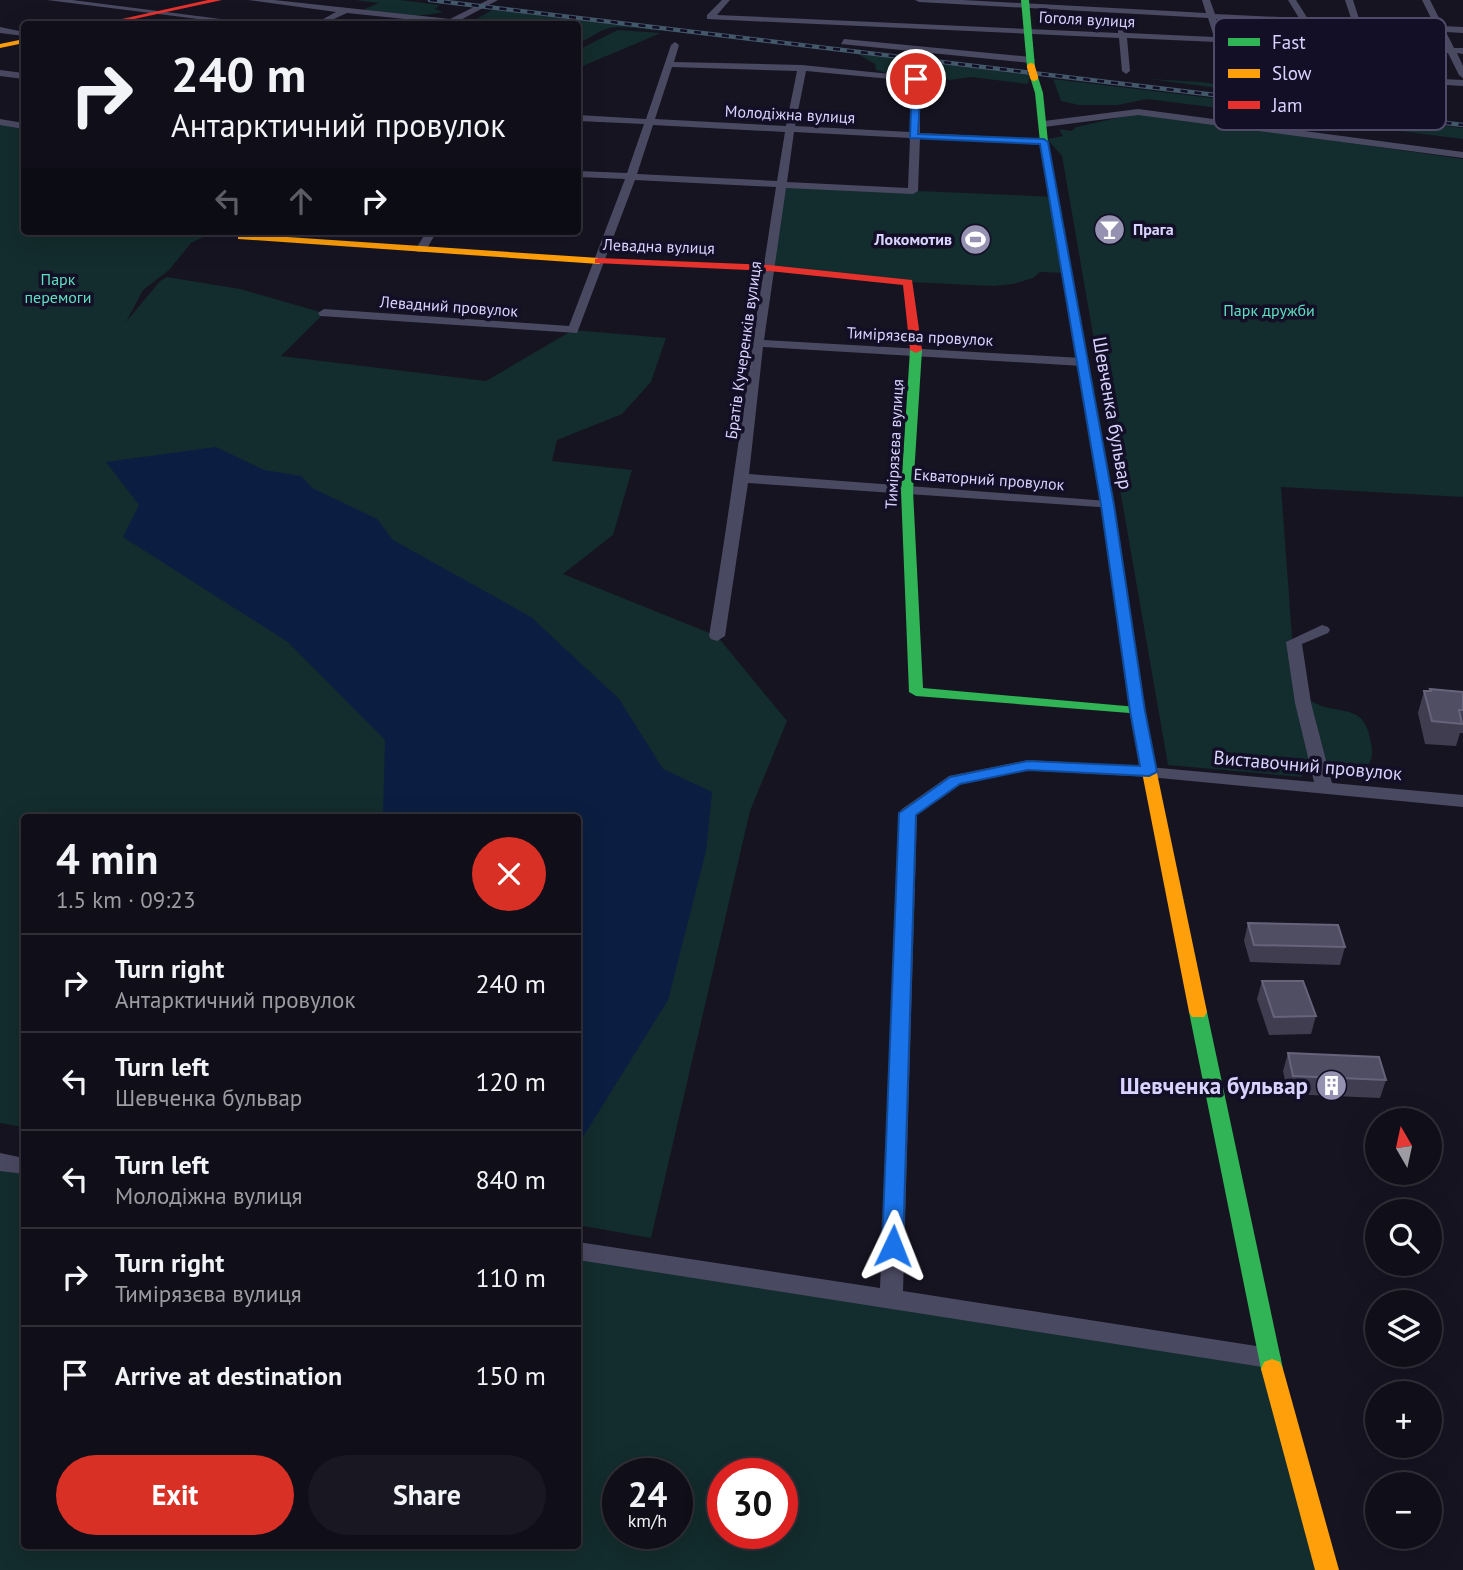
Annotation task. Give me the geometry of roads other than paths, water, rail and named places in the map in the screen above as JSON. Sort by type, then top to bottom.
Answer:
[{"type":"street","points":[[51,0],[227,21]]},
{"type":"street","points":[[117,21],[218,0]]},
{"type":"street","points":[[251,0],[434,21]]},
{"type":"street","points":[[454,21],[494,0]]},
{"type":"street","name":"Гоголя вулиця","points":[[726,0],[710,17],[1214,39]]},
{"type":"street","points":[[919,0],[1249,18]]},
{"type":"street","points":[[1117,0],[1126,71]]},
{"type":"street","points":[[1206,0],[1214,25]]},
{"type":"street","points":[[1292,0],[1303,18]]},
{"type":"street","points":[[1349,0],[1356,18]]},
{"type":"street","points":[[1426,0],[1434,18]]},
{"type":"street","name":"Шевченка бульвар","points":[[1026,4],[1032,68],[1039,93],[1044,142],[1108,505],[1137,711],[1269,1358],[1327,1570]]},
{"type":"street","points":[[323,21],[346,10]]},
{"type":"street","points":[[0,30],[21,33]]},
{"type":"street","points":[[844,41],[1032,68]]},
{"type":"street","points":[[0,47],[21,42]]},
{"type":"street","points":[[1446,42],[1463,75]]},
{"type":"street","points":[[600,261],[676,45]]},
{"type":"street","name":"Гоголя вулиця","points":[[1446,50],[1463,51]]},
{"type":"street","points":[[581,174],[913,191],[916,79],[802,68],[669,64]]},
{"type":"street","name":"Братів Кучеренків вулиця","points":[[717,636],[742,478],[757,343],[802,68]]},
{"type":"street","points":[[0,73],[21,76]]},
{"type":"street","points":[[1044,124],[1138,111],[1214,121]]},
{"type":"street","name":"Молодіжна вулиця","points":[[581,118],[1044,142]]},
{"type":"street","points":[[0,122],[21,126]]},
{"type":"street","points":[[1278,130],[1463,155]]},
{"type":"street","points":[[421,250],[430,235]]},
{"type":"street","name":"Левадна вулиця","points":[[241,237],[600,261],[769,268],[908,282]]},
{"type":"street","name":"Левадний провулок","points":[[324,313],[573,330],[600,261]]},
{"type":"street","name":"Тимірязєва вулиця","points":[[908,282],[916,351],[906,491],[916,692],[1137,711]]},
{"type":"street","name":"Тимірязєва провулок","points":[[757,343],[1082,362]]},
{"type":"street","name":"Екваторний провулок","points":[[742,478],[1108,505]]},
{"type":"street","points":[[1322,631],[1294,642],[1303,703],[1324,787]]},
{"type":"street","name":"Виставочний провулок","points":[[891,1300],[908,813],[955,780],[1028,765],[1149,772],[1463,801]]},
{"type":"street","points":[[0,1162],[21,1166]]},
{"type":"street","points":[[581,1251],[1269,1358]]},
{"type":"water","points":[[216,447],[264,470],[301,476],[312,488],[377,519],[393,540],[531,617],[619,699],[663,769],[712,792],[706,851],[668,1000],[581,1140],[581,814],[383,814],[385,740],[288,642],[123,537],[139,505],[106,462]]},
{"type":"railway","points":[[430,0],[1214,95]]},
{"type":"railway","points":[[1446,123],[1463,125]]},
{"type":"place","name":"Прага","points":[[1110,229]]},
{"type":"place","name":"Локомотив","points":[[975,239]]},
{"type":"place","name":"Шевченка бульвар","points":[[1331,1085]]},
{"type":"park label","name":"Парк перемоги","points":[[58,288]]},
{"type":"park label","name":"Парк дружби","points":[[1269,310]]}]
